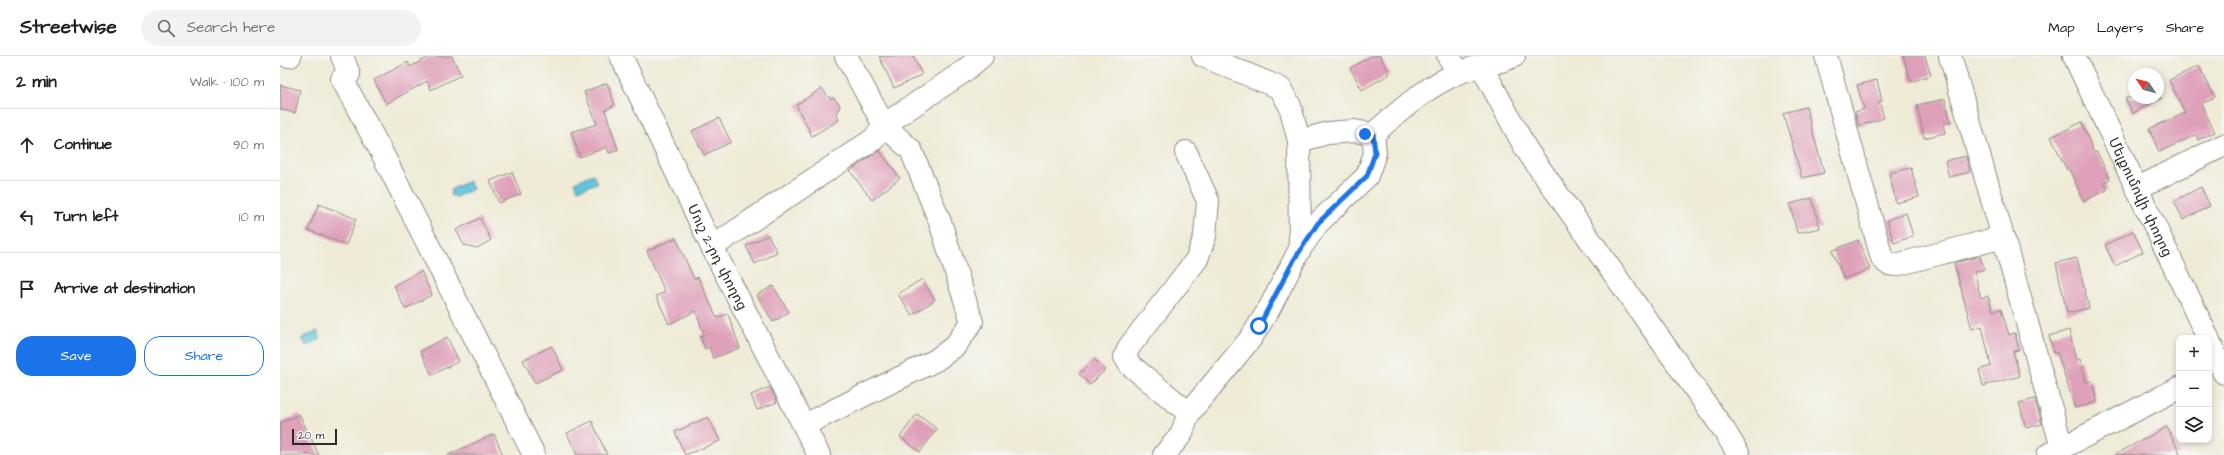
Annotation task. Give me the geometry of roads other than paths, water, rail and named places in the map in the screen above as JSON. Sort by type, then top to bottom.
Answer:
[{"type":"street","points":[[342,56],[349,74],[342,79],[382,153],[534,455]]},
{"type":"street","name":"Մուշ 2-րդ փողոց","points":[[621,56],[712,247],[819,455]]},
{"type":"street","points":[[804,425],[936,360],[955,346],[972,322],[940,222],[910,150],[884,125],[846,56]]},
{"type":"street","points":[[712,247],[874,139],[884,125],[963,72],[982,56]]},
{"type":"street","points":[[1203,56],[1280,88],[1290,106],[1299,141],[1300,249]]},
{"type":"street","points":[[1299,141],[1328,133],[1354,131],[1373,134],[1454,64],[1482,67],[1514,56]]},
{"type":"street","points":[[1826,56],[1882,258],[1888,264],[1896,265],[2003,237]]},
{"type":"street","points":[[1950,56],[2003,237],[2055,452],[2176,390]]},
{"type":"street","name":"Մելքումովի փողոց","points":[[2074,56],[2207,335]]},
{"type":"street","points":[[1482,67],[1526,149],[1724,430],[1739,455]]},
{"type":"street","points":[[1164,455],[1181,435],[1189,413],[1251,338],[1269,309],[1300,249],[1318,223],[1367,176],[1375,153],[1373,134]]},
{"type":"street","points":[[2138,188],[2224,146]]},
{"type":"street","points":[[1186,152],[1208,201],[1205,236],[1197,259],[1129,347],[1125,357],[1130,365],[1189,413]]},
{"type":"street","points":[[2212,351],[2218,371]]},
{"type":"water","points":[[593,174],[597,183],[578,190],[575,182]]},
{"type":"water","points":[[469,181],[473,189],[456,197],[450,195],[452,189]]},
{"type":"water","points":[[317,331],[321,339],[306,346],[302,338]]}]
